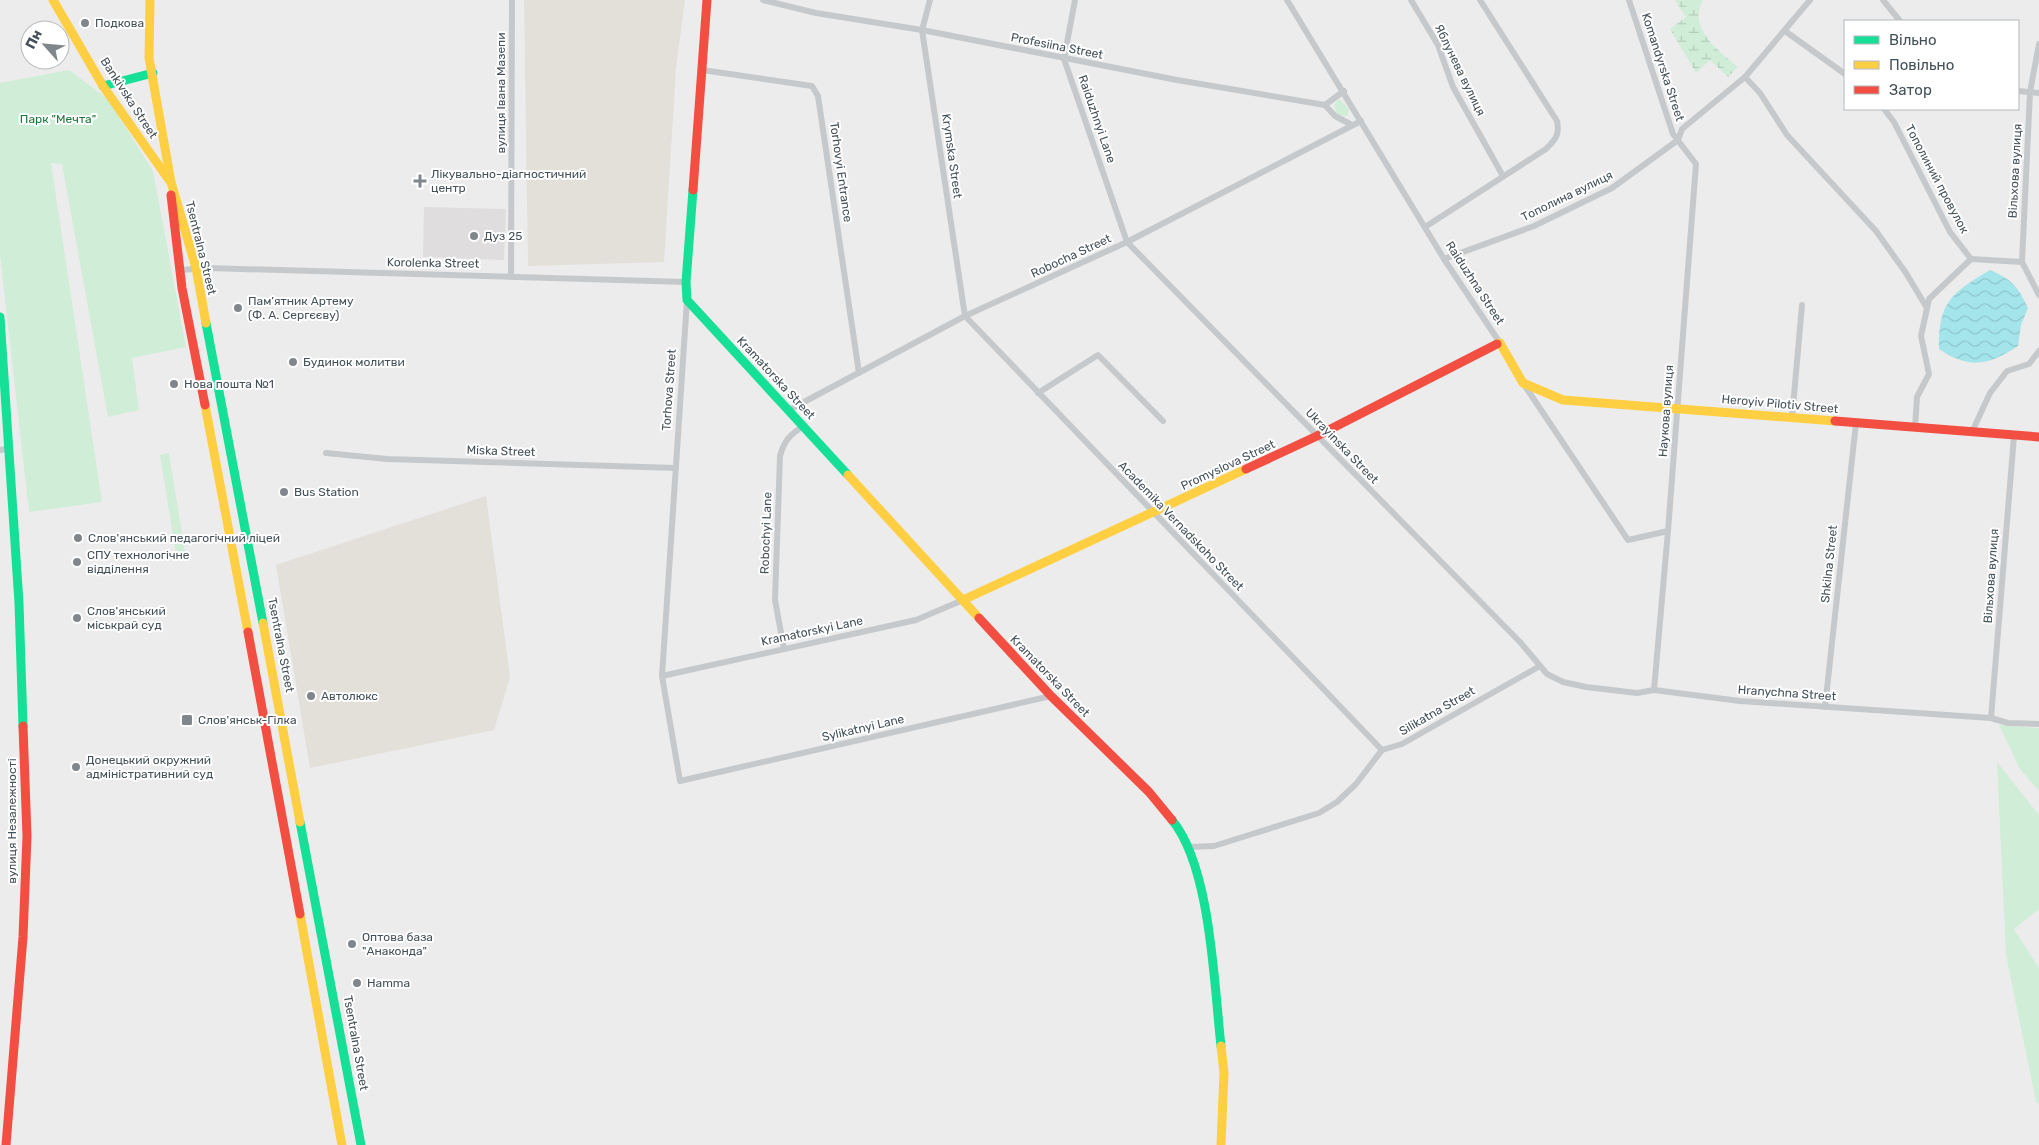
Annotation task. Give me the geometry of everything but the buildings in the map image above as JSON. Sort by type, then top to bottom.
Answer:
[{"type":"street","name":"Bankivska Street","points":[[53,0],[103,86],[171,182]]},
{"type":"street","name":"Tsentralna Street","points":[[150,0],[149,58],[171,182],[196,268],[361,1145]]},
{"type":"street","name":"вулиця Івана Мазепи","points":[[511,276],[512,0]]},
{"type":"street","name":"Torhova Street","points":[[680,781],[662,676],[687,300],[686,282],[707,0]]},
{"type":"street","name":"Profesiina Street","points":[[763,0],[816,13],[922,30],[1064,59],[1325,105]]},
{"type":"street","name":"Krymska Street","points":[[930,0],[922,30],[965,316]]},
{"type":"street","name":"Raiduzhnyi Lane","points":[[1075,0],[1064,59],[1127,242]]},
{"type":"street","name":"Raiduzhna Street","points":[[1287,0],[1344,91],[1444,259],[1500,343],[1523,383],[1628,540],[1668,531]]},
{"type":"street","name":"Яблунева вулиця","points":[[1411,0],[1438,45],[1453,87],[1503,176]]},
{"type":"street","points":[[1425,227],[1546,150],[1556,140],[1559,130],[1557,121],[1480,0]]},
{"type":"street","name":"Komandyrska Street","points":[[1628,0],[1673,134],[1678,140]]},
{"type":"street","name":"Тополина вулиця","points":[[1444,259],[1534,226],[1612,188],[1678,140],[1682,129],[1744,77],[1810,0]]},
{"type":"street","points":[[1883,0],[1899,20]]},
{"type":"street","points":[[1784,31],[1844,73]]},
{"type":"street","name":"Вільхова вулиця","points":[[2039,44],[2030,92],[2022,262],[2039,295]]},
{"type":"street","name":"Torhovyi Entrance","points":[[702,70],[812,86],[818,96],[859,373]]},
{"type":"street","points":[[103,86],[153,73]]},
{"type":"street","points":[[1744,77],[1760,93],[1786,135],[1876,230],[1927,308]]},
{"type":"street","points":[[1344,91],[1325,105],[1335,116],[1352,125]]},
{"type":"street","points":[[2019,91],[2039,93]]},
{"type":"street","name":"Тополиний провулок","points":[[1885,110],[1894,122],[1950,232],[1971,259]]},
{"type":"street","name":"Robocha Street","points":[[789,410],[965,316],[1127,242],[1362,121]]},
{"type":"street","name":"Наукова вулиця","points":[[1654,690],[1696,164],[1678,140]]},
{"type":"street","name":"Tsentralna Street","points":[[171,182],[172,218],[180,270],[342,1145]]},
{"type":"street","name":"Ukrayinska Street","points":[[1127,242],[1520,642],[1540,666]]},
{"type":"street","points":[[1915,428],[1917,397],[1929,374],[1921,336],[1929,298],[1971,259],[2022,262]]},
{"type":"street","name":"Korolenka Street","points":[[180,270],[196,268],[686,282]]},
{"type":"street","name":"Kramatorska Street","points":[[687,300],[1051,696],[1169,814],[1190,847],[1206,913],[1217,1004],[1224,1073],[1221,1145]]},
{"type":"street","points":[[1792,418],[1802,305]]},
{"type":"street","name":"Academika Vernadskoho Street","points":[[965,316],[1382,750]]},
{"type":"street","name":"вулиця Незалежності","points":[[0,317],[19,602],[27,836],[23,937],[6,1145]]},
{"type":"street","name":"Promyslova Street","points":[[963,600],[1154,514],[1318,436],[1500,343]]},
{"type":"street","points":[[1972,432],[1990,393],[2007,371],[2029,364],[2039,351]]},
{"type":"street","points":[[1038,393],[1098,355],[1163,421]]},
{"type":"street","name":"Heroyiv Pilotiv Street","points":[[1523,383],[1563,400],[1677,407],[2039,437]]},
{"type":"street","name":"Shkilna Street","points":[[1825,707],[1856,423]]},
{"type":"street","name":"Robochyi Lane","points":[[784,649],[775,600],[780,456],[784,443],[793,432],[804,426]]},
{"type":"street","name":"Вільхова вулиця","points":[[1991,718],[2014,436]]},
{"type":"street","points":[[0,450],[10,448]]},
{"type":"street","name":"Miska Street","points":[[326,453],[387,459],[676,468]]},
{"type":"street","name":"Kramatorskyi Lane","points":[[662,676],[916,620],[963,600]]},
{"type":"street","name":"Hranychna Street","points":[[1540,666],[1547,674],[1563,682],[1637,693],[1654,690],[1740,701],[1991,718],[2008,723],[2039,724]]},
{"type":"street","name":"Silikatna Street","points":[[1382,750],[1402,744],[1540,666]]},
{"type":"street","name":"Sylikatnyi Lane","points":[[680,781],[1051,696]]},
{"type":"street","points":[[1190,847],[1214,846],[1319,812],[1337,802],[1356,784],[1382,750]]},
{"type":"shaded area","points":[[524,0],[685,0],[676,68],[664,262],[528,266]]},
{"type":"shaded area","points":[[424,207],[506,209],[504,260],[423,257]]},
{"type":"shaded area","points":[[486,496],[510,677],[494,730],[310,768],[276,565]]},
{"type":"green space","points":[[1675,0],[1703,0],[1699,10],[1699,20],[1702,29],[1714,46],[1738,67],[1728,77],[1710,60],[1696,73],[1670,29],[1686,17]]},
{"type":"green space","name":"Парк \"Мечта\"","points":[[69,70],[108,99],[153,171],[186,347],[132,358],[139,410],[108,417],[62,164],[51,163],[102,502],[29,512],[0,255],[0,83]]},
{"type":"green space","points":[[1339,99],[1349,109],[1348,116],[1337,115],[1334,105]]},
{"type":"green space","points":[[169,453],[185,552],[176,554],[160,455]]},
{"type":"green space","points":[[1999,725],[2039,728],[2039,791],[2020,769]]},
{"type":"green space","points":[[1997,762],[2039,815],[2039,909],[2014,929],[2039,968],[2039,1104],[2036,1102],[2006,955]]},
{"type":"water","points":[[1990,270],[2014,284],[2028,308],[2021,325],[2018,346],[1988,361],[1970,362],[1960,360],[1939,349],[1939,333],[1944,310],[1956,293]]},
{"type":"traffic: fast","points":[[103,86],[153,73]]},
{"type":"traffic: fast","points":[[693,190],[686,282],[687,300],[848,475]]},
{"type":"traffic: fast","points":[[0,317],[19,603],[23,726]]},
{"type":"traffic: fast","points":[[206,323],[263,623]]},
{"type":"traffic: fast","points":[[1172,820],[1185,841],[1203,896],[1213,960],[1221,1046]]},
{"type":"traffic: fast","points":[[300,822],[361,1145]]},
{"type":"traffic: slow","points":[[53,0],[103,86],[169,180]]},
{"type":"traffic: slow","points":[[150,0],[149,58],[171,182],[196,268],[206,323]]},
{"type":"traffic: slow","points":[[1497,344],[1500,343],[1523,383],[1563,400],[1835,421]]},
{"type":"traffic: slow","points":[[205,405],[248,632]]},
{"type":"traffic: slow","points":[[963,600],[1246,469]]},
{"type":"traffic: slow","points":[[848,475],[979,618]]},
{"type":"traffic: slow","points":[[263,623],[300,822]]},
{"type":"traffic: slow","points":[[300,914],[342,1145]]},
{"type":"traffic: slow","points":[[1221,1046],[1224,1073],[1221,1145]]},
{"type":"traffic: jam","points":[[693,190],[707,0]]},
{"type":"traffic: jam","points":[[171,195],[182,288],[205,405]]},
{"type":"traffic: jam","points":[[1246,469],[1317,436],[1497,344]]},
{"type":"traffic: jam","points":[[1835,421],[2039,437]]},
{"type":"traffic: jam","points":[[979,618],[1051,696],[1149,792],[1172,820]]},
{"type":"traffic: jam","points":[[248,632],[300,914]]},
{"type":"traffic: jam","points":[[6,1145],[23,937],[27,836],[23,726]]},
{"type":"place","name":"Подкова","points":[[85,23]]},
{"type":"place","name":"Лікувально-діагностичний центр","points":[[420,181]]},
{"type":"place","name":"Дуз 25","points":[[474,236]]},
{"type":"place","name":"Пам’ятник Артему (Ф. А. Сергєєву)","points":[[238,308]]},
{"type":"place","name":"Будинок молитви","points":[[293,362]]},
{"type":"place","name":"Нова пошта №1","points":[[174,384]]},
{"type":"place","name":"Bus Station","points":[[284,492]]},
{"type":"place","name":"Слов'янський педагогічний ліцей","points":[[78,538]]},
{"type":"place","name":"СПУ технологічне відділення","points":[[77,562]]},
{"type":"place","name":"Слов'янський міськрай суд","points":[[77,618]]},
{"type":"place","name":"Автолюкс","points":[[311,696]]},
{"type":"place","name":"Слов'янськ-Гілка","points":[[187,720]]},
{"type":"place","name":"Донецький окружний адміністративний суд","points":[[76,767]]},
{"type":"place","name":"Оптова база \"Анаконда\"","points":[[352,944]]},
{"type":"place","name":"Hamma","points":[[357,983]]}]
